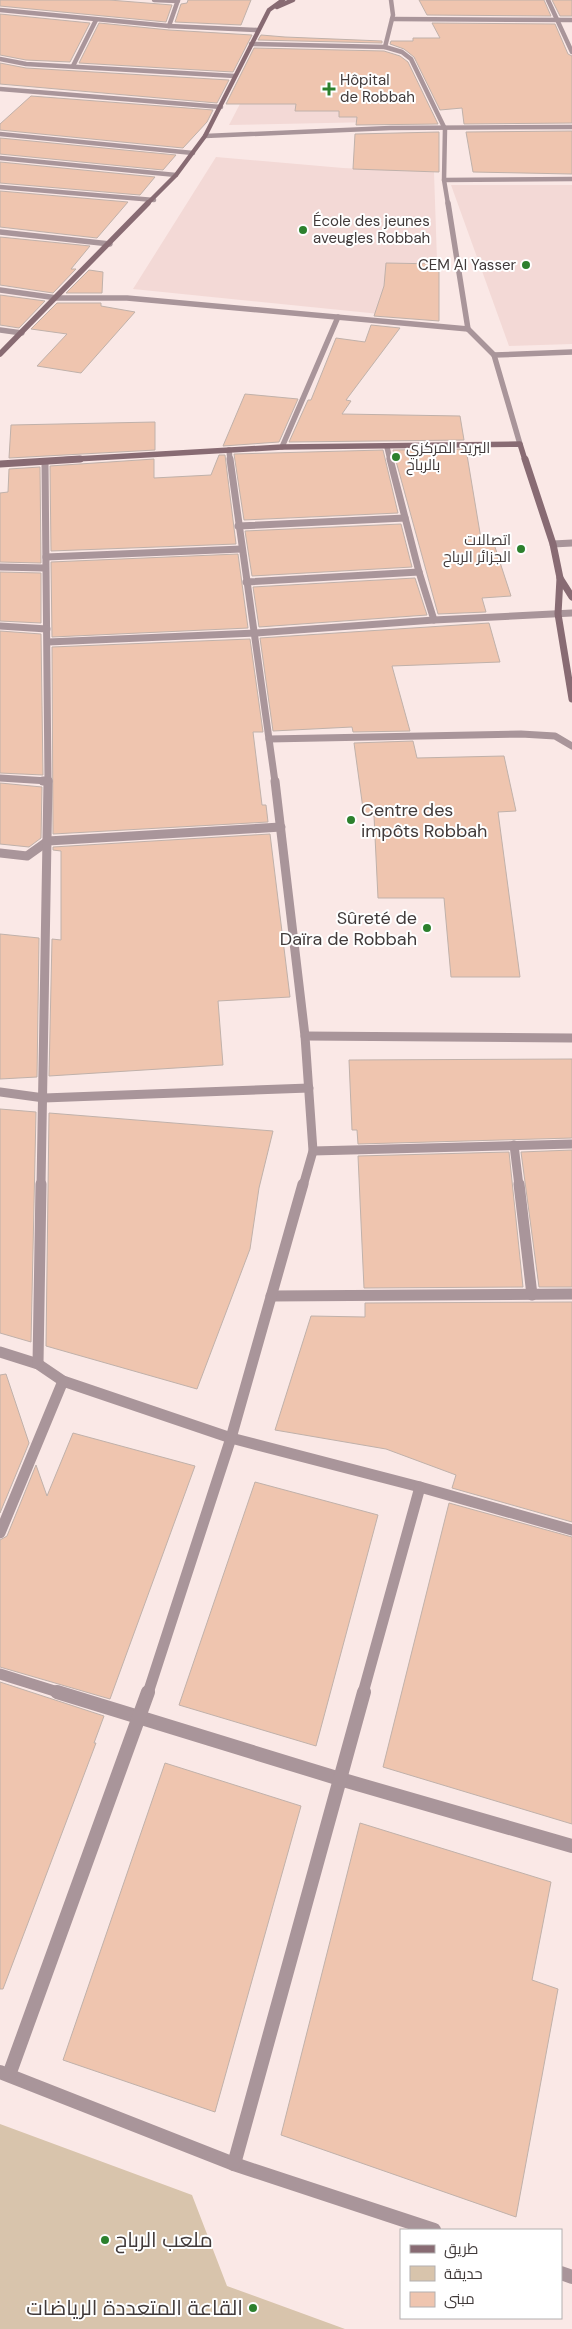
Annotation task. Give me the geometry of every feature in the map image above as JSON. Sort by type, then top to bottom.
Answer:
[{"type":"main road","points":[[0,354],[154,200],[176,175],[205,136],[221,107],[257,30],[269,10],[283,0]]},
{"type":"main road","points":[[269,10],[293,0]]},
{"type":"main road","points":[[0,464],[282,447],[387,448],[520,444],[553,544],[560,578],[558,614],[572,699]]},
{"type":"main road","points":[[0,459],[9,464]]},
{"type":"main road","points":[[560,578],[572,597]]},
{"type":"street","points":[[154,0],[178,1],[169,26]]},
{"type":"street","points":[[385,47],[392,19],[391,0]]},
{"type":"street","points":[[548,0],[572,52]]},
{"type":"street","points":[[0,10],[169,26],[257,30]]},
{"type":"street","points":[[392,19],[572,20]]},
{"type":"street","points":[[73,66],[96,20]]},
{"type":"street","points":[[251,44],[385,47],[402,52],[411,59],[445,129],[444,180],[468,329],[494,355],[520,444]]},
{"type":"street","points":[[0,59],[26,64],[235,76]]},
{"type":"street","points":[[0,89],[221,107]]},
{"type":"street","points":[[205,136],[390,128],[572,127]]},
{"type":"street","points":[[0,134],[193,153]]},
{"type":"street","points":[[0,158],[176,175]]},
{"type":"street","points":[[444,180],[572,179]]},
{"type":"street","points":[[0,187],[154,200]]},
{"type":"street","points":[[0,232],[110,244]]},
{"type":"street","points":[[0,290],[57,298],[127,298],[468,329]]},
{"type":"street","points":[[282,447],[338,317]]},
{"type":"street","points":[[0,330],[22,333]]},
{"type":"street","points":[[494,355],[572,352]]},
{"type":"street","points":[[387,448],[419,572],[434,620]]},
{"type":"street","points":[[229,450],[246,582],[256,633],[281,827],[305,1036],[313,1151],[231,1438],[140,1716],[4,2073],[234,2164],[431,2229]]},
{"type":"street","points":[[38,1364],[48,841],[48,642],[45,568],[45,462]]},
{"type":"street","points":[[238,526],[405,518]]},
{"type":"street","points":[[553,544],[572,543]]},
{"type":"street","points":[[46,557],[242,549]]},
{"type":"street","points":[[0,567],[45,568]]},
{"type":"street","points":[[246,582],[419,572]]},
{"type":"street","points":[[48,642],[256,633],[434,620],[572,614]]},
{"type":"street","points":[[0,626],[47,629]]},
{"type":"street","points":[[269,739],[521,734],[555,736],[572,746]]},
{"type":"street","points":[[0,778],[48,782]]},
{"type":"street","points":[[0,853],[27,856],[48,841],[281,827]]},
{"type":"street","points":[[305,1036],[572,1038]]},
{"type":"street","points":[[0,1092],[44,1098],[309,1088]]},
{"type":"street","points":[[313,1151],[572,1144]]},
{"type":"street","points":[[514,1145],[532,1295]]},
{"type":"street","points":[[271,1296],[572,1294]]},
{"type":"street","points":[[0,1352],[38,1364],[63,1381],[231,1438],[420,1487],[572,1530]]},
{"type":"street","points":[[0,1533],[63,1381]]},
{"type":"street","points":[[234,2164],[420,1487]]},
{"type":"street","points":[[0,1674],[340,1779],[572,1846]]},
{"type":"shaded area","name":"Hôpital de Robbah","points":[[268,50],[423,121],[229,125]]},
{"type":"shaded area","name":"École des jeunes aveugles Robbah","points":[[216,157],[343,168],[434,172],[439,320],[133,289]]},
{"type":"shaded area","name":"CEM Al Yasser","points":[[451,185],[572,185],[572,344],[509,346]]},
{"type":"green space","name":"ملعب الرباح","points":[[0,2124],[192,2195],[227,2286],[345,2329],[0,2329]]},
{"type":"building","points":[[0,0],[109,0],[172,5],[166,22],[0,6]]},
{"type":"building","points":[[188,0],[251,0],[241,25],[175,22],[181,4],[187,3]]},
{"type":"building","points":[[419,0],[544,0],[551,16],[427,15]]},
{"type":"building","points":[[552,0],[572,0],[572,16],[560,16]]},
{"type":"building","points":[[0,14],[90,23],[70,62],[26,60],[0,55]]},
{"type":"building","points":[[99,23],[169,30],[252,35],[233,72],[79,63]]},
{"type":"building","points":[[432,23],[555,24],[568,54],[572,56],[572,123],[464,124],[462,108],[440,110],[414,57],[404,49],[390,44],[391,41],[413,41],[413,38],[440,38]]},
{"type":"building","points":[[261,35],[382,41],[382,43],[258,40]]},
{"type":"building","name":"Hôpital de Robbah","points":[[254,48],[384,51],[400,56],[408,62],[438,124],[356,125],[357,117],[339,117],[339,111],[295,111],[296,104],[226,104]]},
{"type":"building","points":[[0,63],[26,68],[229,80],[217,103],[0,84]]},
{"type":"building","points":[[31,96],[213,110],[207,122],[183,148],[0,130],[0,124]]},
{"type":"building","points":[[572,131],[572,174],[473,172],[466,132]]},
{"type":"building","points":[[439,132],[439,172],[353,169],[355,134]]},
{"type":"building","points":[[0,138],[176,155],[163,170],[0,154]]},
{"type":"building","points":[[0,162],[155,177],[140,195],[0,183]]},
{"type":"building","points":[[0,191],[128,202],[97,238],[0,227]]},
{"type":"building","points":[[0,237],[90,246],[71,269],[76,269],[53,293],[0,285]]},
{"type":"building","points":[[386,263],[439,264],[439,321],[374,316],[384,286]]},
{"type":"building","points":[[89,270],[103,272],[102,293],[66,293]]},
{"type":"building","points":[[0,295],[45,301],[19,328],[0,325]]},
{"type":"building","points":[[57,303],[101,303],[101,306],[135,312],[81,373],[37,366],[67,334],[31,329]]},
{"type":"building","points":[[371,325],[400,328],[346,400],[351,401],[342,414],[460,416],[464,440],[289,442],[308,400],[311,400],[336,338],[365,342]]},
{"type":"building","points":[[245,394],[298,399],[279,442],[223,446]]},
{"type":"building","points":[[155,422],[155,450],[9,458],[11,425]]},
{"type":"building","points":[[466,449],[482,545],[494,544],[511,596],[482,598],[486,612],[438,614],[393,450]]},
{"type":"building","points":[[383,450],[398,513],[244,520],[234,454]]},
{"type":"building","points":[[219,455],[225,455],[236,544],[51,551],[50,466],[154,459],[154,478],[211,475]]},
{"type":"building","points":[[40,467],[41,563],[0,562],[0,493],[8,492],[9,469]]},
{"type":"building","points":[[401,524],[412,567],[252,576],[245,531]]},
{"type":"building","points":[[238,554],[248,628],[52,637],[51,562]]},
{"type":"building","points":[[0,572],[41,573],[41,623],[0,621]]},
{"type":"building","points":[[415,578],[427,615],[259,627],[253,587]]},
{"type":"building","points":[[489,623],[500,662],[392,666],[410,731],[353,732],[352,727],[273,731],[260,638]]},
{"type":"building","points":[[0,631],[41,634],[43,775],[0,773]]},
{"type":"building","points":[[250,639],[263,732],[253,732],[262,805],[266,805],[268,822],[53,834],[52,647]]},
{"type":"building","points":[[413,741],[417,758],[504,756],[516,811],[498,812],[520,977],[451,977],[444,898],[378,898],[374,816],[364,816],[354,743]]},
{"type":"building","points":[[0,783],[42,787],[41,838],[29,847],[0,844]]},
{"type":"building","points":[[270,834],[290,997],[218,1001],[223,1065],[49,1076],[52,939],[61,940],[61,851],[53,850],[53,847]]},
{"type":"building","points":[[0,934],[39,938],[37,1077],[0,1079]]},
{"type":"building","points":[[572,1059],[572,1138],[358,1144],[357,1130],[352,1130],[349,1060]]},
{"type":"building","points":[[0,1109],[36,1112],[31,1342],[0,1333]]},
{"type":"building","points":[[49,1113],[273,1131],[259,1188],[250,1249],[197,1389],[46,1346]]},
{"type":"building","points":[[572,1150],[572,1287],[539,1287],[521,1152]]},
{"type":"building","points":[[509,1152],[523,1287],[364,1288],[358,1156]]},
{"type":"building","points":[[572,1302],[572,1522],[452,1488],[456,1475],[386,1449],[275,1430],[311,1316],[365,1317],[365,1303]]},
{"type":"building","points":[[6,1374],[29,1443],[0,1513],[0,1375]]},
{"type":"building","points":[[73,1433],[195,1466],[110,1699],[0,1667],[0,1540],[7,1536],[36,1465],[47,1496]]},
{"type":"building","points":[[255,1482],[378,1515],[316,1746],[179,1705]]},
{"type":"building","points":[[449,1503],[572,1537],[572,1824],[383,1767]]},
{"type":"building","points":[[0,1682],[104,1716],[94,1743],[96,1743],[3,1989],[0,1989]]},
{"type":"building","points":[[165,1763],[301,1806],[215,2112],[63,2060]]},
{"type":"building","points":[[360,1823],[551,1882],[532,1980],[558,1989],[516,2217],[281,2135]]},
{"type":"place","name":"Hôpital de Robbah","points":[[329,89]]},
{"type":"place","name":"École des jeunes aveugles Robbah","points":[[303,230]]},
{"type":"place","name":"CEM Al Yasser","points":[[526,265]]},
{"type":"place","name":"البريد المركزي بالرباح","points":[[396,457]]},
{"type":"place","name":"اتصالات الجزائر الرباح","points":[[521,549]]},
{"type":"place","name":"Centre des impôts Robbah","points":[[351,820]]},
{"type":"place","name":"Sûreté de Daïra de Robbah","points":[[427,928]]},
{"type":"place","name":"ملعب الرباح","points":[[105,2240]]},
{"type":"place","name":"القاعة المتعددة الرياضات","points":[[253,2308]]}]
